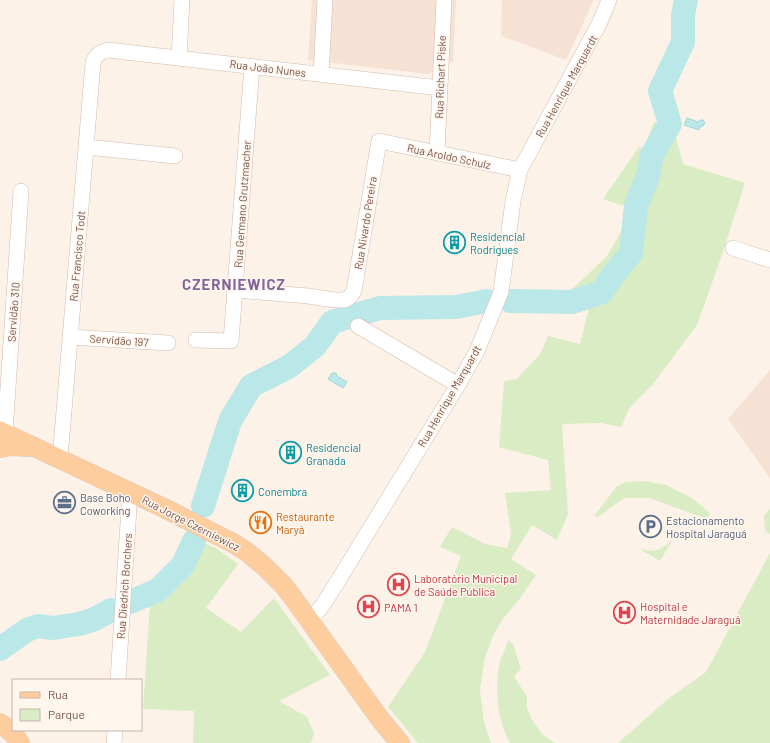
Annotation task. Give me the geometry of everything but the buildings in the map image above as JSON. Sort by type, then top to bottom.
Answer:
[{"type":"main road","name":"Rua Jorge Czerniewicz","points":[[2,437],[12,446],[34,447],[60,459],[164,508],[233,543],[247,552],[265,567],[294,599],[380,719],[400,743]]},
{"type":"main road","points":[[0,723],[9,730],[20,743]]},
{"type":"street","points":[[179,58],[182,0]]},
{"type":"street","points":[[321,74],[325,0]]},
{"type":"street","name":"Rua Richart Piske","points":[[437,153],[444,0]]},
{"type":"street","name":"Rua Henrique Marquardt","points":[[310,622],[325,602],[458,385],[477,351],[501,292],[513,201],[520,170],[600,22],[609,0]]},
{"type":"street","name":"Rua João Nunes","points":[[97,54],[108,50],[440,88]]},
{"type":"street","name":"Rua Francisco Todt","points":[[60,459],[93,63],[97,54]]},
{"type":"street","name":"Rua Germano Grutzmacher","points":[[196,340],[231,341],[252,66]]},
{"type":"street","name":"Rua Aroldo Schulz","points":[[379,141],[520,170]]},
{"type":"street","name":"Rua Nivardo Pereira","points":[[235,290],[308,296],[336,300],[345,300],[352,296],[379,141]]},
{"type":"street","points":[[86,147],[175,156]]},
{"type":"street","name":"Servidão 310","points":[[2,437],[21,191]]},
{"type":"street","points":[[733,248],[770,260]]},
{"type":"street","points":[[358,326],[458,385]]},
{"type":"street","name":"Servidão 197","points":[[70,337],[168,343]]},
{"type":"street","name":"Rua Diedrich Borchers","points":[[118,679],[130,492]]},
{"type":"street","points":[[114,743],[115,731]]},
{"type":"shaded area","points":[[312,0],[456,0],[453,62],[428,74],[308,60]]},
{"type":"shaded area","points":[[502,0],[594,0],[566,60],[501,36]]},
{"type":"shaded area","points":[[770,370],[770,478],[728,419]]},
{"type":"green space","points":[[654,122],[674,129],[683,164],[745,183],[722,255],[697,325],[653,384],[629,409],[621,427],[601,423],[562,424],[568,514],[557,540],[532,525],[511,559],[536,575],[521,597],[502,620],[494,634],[485,657],[480,690],[484,722],[491,743],[418,743],[388,707],[425,652],[461,556],[440,547],[452,527],[485,544],[507,548],[511,534],[505,493],[551,490],[548,460],[499,447],[504,381],[517,379],[540,354],[548,336],[580,344],[589,308],[575,303],[513,304],[514,296],[555,298],[567,294],[607,256],[622,230],[625,206],[603,199],[639,147],[644,148]]},
{"type":"green space","points":[[644,481],[666,485],[692,498],[710,513],[707,519],[649,498],[624,498],[596,517],[595,515],[617,486],[625,482]]},
{"type":"green space","points":[[770,509],[770,534],[765,531],[764,516]]},
{"type":"green space","points":[[187,536],[216,548],[238,564],[206,608],[241,632],[274,598],[330,675],[279,701],[307,717],[314,733],[311,743],[193,743],[194,711],[143,709],[150,603],[134,602],[135,587],[150,583],[173,568]]},
{"type":"green space","points":[[673,539],[660,561],[639,549],[649,551],[658,550]]},
{"type":"green space","points":[[770,553],[770,743],[618,743],[669,698],[706,672]]},
{"type":"green space","points":[[508,641],[513,644],[521,669],[514,676],[527,697],[527,708],[532,720],[542,734],[555,743],[510,743],[502,724],[497,692],[500,661]]},
{"type":"water","points":[[687,118],[698,122],[703,120],[705,123],[699,130],[684,125]]},
{"type":"water","points":[[332,373],[336,373],[337,376],[347,382],[343,388],[328,379]]},
{"type":"waterway","points":[[510,301],[572,302],[602,292],[613,275],[631,253],[636,206],[648,176],[652,155],[670,124],[660,91],[683,42],[683,15],[686,0]]},
{"type":"waterway","points":[[203,506],[230,421],[251,386],[290,366],[315,346],[332,322],[380,308],[456,307],[487,301]]},
{"type":"waterway","points":[[130,602],[158,590],[183,565],[194,541]]},
{"type":"waterway","points":[[0,649],[27,630],[38,626],[53,628],[79,624],[95,619],[111,610]]},
{"type":"place","name":"Residencial Rodrigues","points":[[455,242]]},
{"type":"place","name":"Residencial Granada","points":[[291,453]]},
{"type":"place","name":"Conembra","points":[[243,491]]},
{"type":"place","name":"Base Boho Coworking","points":[[65,503]]},
{"type":"place","name":"Restaurante Maryá","points":[[261,522]]},
{"type":"place","name":"Estacionamento Hospital Jaraguá","points":[[650,526]]},
{"type":"place","name":"Laboratório Municipal de Saúde Pública","points":[[398,584]]},
{"type":"place","name":"PAMA 1","points":[[368,607]]},
{"type":"place","name":"Hospital e Maternidade Jaraguá","points":[[624,612]]},
{"type":"district","name":"CZERNIEWICZ","points":[[234,284]]}]
